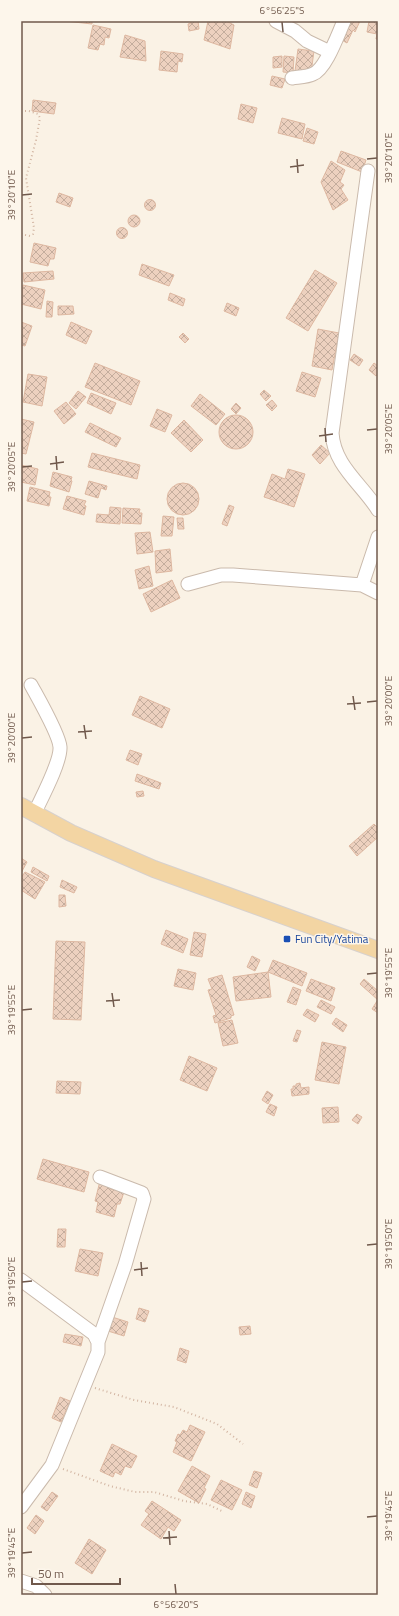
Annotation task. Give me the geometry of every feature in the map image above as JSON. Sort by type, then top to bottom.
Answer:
[{"type":"main road","points":[[27,810],[71,833],[154,869],[378,950]]},
{"type":"street","points":[[276,21],[295,31],[307,41],[330,52]]},
{"type":"street","points":[[292,78],[308,76],[317,72],[330,52],[344,21]]},
{"type":"street","points":[[368,172],[332,442],[345,470],[370,498],[378,510]]},
{"type":"street","points":[[362,585],[378,537]]},
{"type":"street","points":[[188,584],[220,575],[234,575],[362,585],[378,593]]},
{"type":"street","points":[[27,810],[52,777],[60,747],[48,717],[31,685]]},
{"type":"street","points":[[21,1507],[52,1465],[98,1352],[98,1342],[125,1265],[144,1199],[142,1193],[100,1177]]},
{"type":"street","points":[[21,1280],[94,1334],[98,1342]]},
{"type":"street","points":[[21,1581],[36,1586],[45,1595]]},
{"type":"path","points":[[21,111],[29,111],[38,114],[40,118],[26,178],[34,228],[33,234],[30,236],[21,234]]},
{"type":"path","points":[[85,1384],[134,1400],[174,1407],[217,1424],[243,1444]]},
{"type":"path","points":[[52,1465],[110,1486],[135,1492],[154,1492],[184,1501],[207,1504],[224,1512]]},
{"type":"building","points":[[65,21],[92,21],[92,24]]},
{"type":"building","points":[[190,21],[198,21],[199,29],[189,31],[188,24],[191,23]]},
{"type":"building","points":[[208,21],[226,21],[234,25],[230,49],[204,40]]},
{"type":"building","points":[[346,21],[360,21],[355,32],[353,30],[347,43],[338,38]]},
{"type":"building","points":[[369,21],[378,21],[378,39],[376,39],[377,34],[367,32]]},
{"type":"building","points":[[93,25],[111,29],[109,38],[105,37],[104,45],[100,44],[98,50],[88,48]]},
{"type":"building","points":[[125,35],[145,41],[146,61],[120,57]]},
{"type":"building","points":[[298,49],[314,51],[311,73],[295,71]]},
{"type":"building","points":[[161,51],[183,54],[182,62],[178,61],[177,72],[159,70]]},
{"type":"building","points":[[282,56],[282,67],[273,68],[273,57]]},
{"type":"building","points":[[284,56],[294,57],[293,73],[283,72]]},
{"type":"building","points":[[272,76],[285,79],[282,88],[270,85]]},
{"type":"building","points":[[33,100],[56,103],[54,114],[32,111]]},
{"type":"building","points":[[241,104],[257,108],[253,123],[238,119]]},
{"type":"building","points":[[282,118],[305,124],[302,139],[278,133]]},
{"type":"building","points":[[307,128],[318,132],[314,144],[303,141]]},
{"type":"building","points":[[341,151],[366,160],[362,172],[337,162]]},
{"type":"building","points":[[331,161],[345,170],[340,182],[344,185],[341,189],[348,200],[333,210],[321,182]]},
{"type":"building","points":[[59,193],[73,198],[70,207],[56,202]]},
{"type":"building","points":[[150,199],[154,201],[156,205],[154,209],[150,211],[146,209],[144,205],[146,201]]},
{"type":"building","points":[[132,215],[136,215],[140,221],[136,227],[132,227],[128,223],[128,219]]},
{"type":"building","points":[[120,228],[124,228],[126,229],[126,237],[120,238],[117,235],[117,231]]},
{"type":"building","points":[[34,243],[56,248],[54,259],[50,259],[48,266],[30,262]]},
{"type":"building","points":[[142,264],[174,275],[169,286],[139,275]]},
{"type":"building","points":[[315,270],[337,283],[308,331],[286,318]]},
{"type":"building","points":[[53,271],[54,279],[24,282],[23,273]]},
{"type":"building","points":[[23,285],[45,290],[41,309],[21,304]]},
{"type":"building","points":[[170,293],[185,299],[183,306],[168,300]]},
{"type":"building","points":[[47,301],[53,302],[52,317],[46,317]]},
{"type":"building","points":[[227,303],[239,308],[236,316],[224,311]]},
{"type":"building","points":[[58,306],[73,306],[74,314],[58,315]]},
{"type":"building","points":[[21,322],[32,326],[25,346],[21,345]]},
{"type":"building","points":[[71,322],[92,331],[86,344],[66,335]]},
{"type":"building","points":[[318,329],[339,333],[332,370],[312,366]]},
{"type":"building","points":[[183,333],[189,339],[185,343],[179,337]]},
{"type":"building","points":[[354,354],[363,360],[359,366],[350,360]]},
{"type":"building","points":[[95,363],[140,381],[131,405],[85,387]]},
{"type":"building","points":[[374,363],[378,366],[378,373],[376,376],[369,370]]},
{"type":"building","points":[[302,372],[321,378],[315,397],[296,391]]},
{"type":"building","points":[[28,374],[47,377],[42,406],[23,402]]},
{"type":"building","points":[[264,390],[271,396],[266,401],[260,394]]},
{"type":"building","points":[[78,391],[86,397],[76,409],[69,403]]},
{"type":"building","points":[[91,393],[116,403],[111,414],[87,403]]},
{"type":"building","points":[[200,394],[225,414],[216,425],[191,406]]},
{"type":"building","points":[[272,400],[277,406],[272,411],[266,405]]},
{"type":"building","points":[[66,402],[76,414],[64,424],[54,411]]},
{"type":"building","points":[[236,403],[241,408],[236,414],[231,409]]},
{"type":"building","points":[[157,409],[172,415],[165,432],[150,426]]},
{"type":"building","points":[[239,415],[246,417],[251,422],[253,432],[251,442],[246,447],[233,449],[226,447],[221,442],[219,429],[221,422],[226,417]]},
{"type":"building","points":[[21,419],[34,422],[26,454],[21,453]]},
{"type":"building","points":[[184,420],[203,440],[191,452],[171,433]]},
{"type":"building","points":[[90,423],[121,438],[116,447],[85,432]]},
{"type":"building","points":[[321,445],[330,453],[320,464],[312,455]]},
{"type":"building","points":[[92,453],[140,465],[137,479],[88,467]]},
{"type":"building","points":[[21,465],[38,469],[35,485],[21,482]]},
{"type":"building","points":[[288,469],[305,474],[294,507],[264,497],[272,474],[285,479]]},
{"type":"building","points":[[53,472],[72,477],[69,492],[50,486]]},
{"type":"building","points":[[89,481],[107,486],[106,490],[101,488],[98,498],[85,494]]},
{"type":"building","points":[[180,483],[186,483],[196,490],[199,499],[198,505],[192,512],[186,515],[180,515],[170,508],[167,502],[167,496],[174,486]]},
{"type":"building","points":[[30,487],[50,492],[49,497],[51,497],[49,506],[27,501]]},
{"type":"building","points":[[67,496],[86,501],[84,505],[86,506],[84,515],[63,509]]},
{"type":"building","points":[[229,505],[234,507],[227,526],[222,524]]},
{"type":"building","points":[[110,507],[121,508],[120,524],[96,522],[97,514],[109,515]]},
{"type":"building","points":[[123,508],[140,509],[139,513],[142,513],[141,524],[122,523]]},
{"type":"building","points":[[163,516],[174,517],[172,536],[161,536]]},
{"type":"building","points":[[177,518],[183,518],[184,529],[178,529]]},
{"type":"building","points":[[150,532],[153,552],[137,554],[135,533]]},
{"type":"building","points":[[170,549],[172,571],[156,573],[155,551]]},
{"type":"building","points":[[149,566],[153,586],[139,589],[135,570]]},
{"type":"building","points":[[172,580],[180,598],[151,612],[143,594]]},
{"type":"building","points":[[140,696],[170,709],[162,728],[132,715]]},
{"type":"building","points":[[130,750],[142,754],[138,765],[126,760]]},
{"type":"building","points":[[137,774],[161,783],[159,789],[135,781]]},
{"type":"building","points":[[143,791],[144,796],[137,797],[136,792]]},
{"type":"building","points":[[374,824],[378,828],[378,837],[357,856],[349,846]]},
{"type":"building","points":[[21,858],[27,862],[21,873]]},
{"type":"building","points":[[33,867],[49,876],[47,881],[31,872]]},
{"type":"building","points":[[25,872],[45,882],[35,899],[21,890],[21,878]]},
{"type":"building","points":[[62,880],[77,887],[74,893],[60,887]]},
{"type":"building","points":[[59,895],[65,895],[66,906],[59,907]]},
{"type":"building","points":[[166,930],[188,939],[183,953],[161,944]]},
{"type":"building","points":[[194,932],[206,934],[202,957],[190,955]]},
{"type":"building","points":[[56,941],[85,942],[81,1020],[53,1019]]},
{"type":"building","points":[[252,956],[260,960],[255,971],[247,967]]},
{"type":"building","points":[[273,960],[307,973],[302,986],[268,972]]},
{"type":"building","points":[[178,969],[196,973],[193,990],[174,986]]},
{"type":"building","points":[[268,972],[271,997],[236,1001],[233,977]]},
{"type":"building","points":[[222,975],[234,1015],[231,1016],[231,1018],[215,1023],[213,1016],[216,1015],[208,990],[212,989],[208,979]]},
{"type":"building","points":[[311,979],[335,988],[331,1001],[306,991]]},
{"type":"building","points":[[364,979],[378,991],[378,1000],[360,984]]},
{"type":"building","points":[[293,987],[301,990],[296,1005],[287,1002]]},
{"type":"building","points":[[321,1000],[335,1007],[331,1014],[317,1007]]},
{"type":"building","points":[[377,1001],[378,1002],[378,1013],[372,1009]]},
{"type":"building","points":[[307,1009],[319,1015],[315,1022],[303,1015]]},
{"type":"building","points":[[336,1018],[347,1025],[343,1032],[332,1024]]},
{"type":"building","points":[[232,1020],[238,1043],[223,1046],[218,1023]]},
{"type":"building","points":[[297,1030],[301,1031],[297,1042],[293,1041]]},
{"type":"building","points":[[322,1042],[346,1047],[339,1084],[315,1080]]},
{"type":"building","points":[[189,1056],[217,1068],[207,1091],[180,1080]]},
{"type":"building","points":[[57,1081],[81,1082],[80,1094],[56,1093]]},
{"type":"building","points":[[300,1083],[301,1088],[309,1087],[309,1094],[292,1096],[291,1089],[293,1089],[293,1086],[296,1086],[296,1084]]},
{"type":"building","points":[[267,1091],[273,1095],[268,1104],[262,1100]]},
{"type":"building","points":[[270,1104],[277,1107],[274,1116],[266,1112]]},
{"type":"building","points":[[338,1107],[339,1122],[323,1123],[322,1108]]},
{"type":"building","points":[[357,1114],[362,1117],[358,1124],[352,1120]]},
{"type":"building","points":[[43,1159],[89,1172],[84,1192],[37,1179]]},
{"type":"building","points":[[100,1181],[112,1184],[110,1189],[124,1192],[120,1204],[117,1204],[114,1217],[96,1212],[98,1202],[95,1201]]},
{"type":"building","points":[[58,1229],[66,1229],[65,1247],[57,1247]]},
{"type":"building","points":[[80,1249],[103,1253],[98,1276],[75,1271]]},
{"type":"building","points":[[139,1308],[149,1311],[145,1322],[136,1319]]},
{"type":"building","points":[[112,1317],[128,1322],[124,1336],[108,1331]]},
{"type":"building","points":[[250,1326],[251,1334],[240,1335],[239,1327]]},
{"type":"building","points":[[65,1334],[83,1337],[81,1346],[63,1342]]},
{"type":"building","points":[[180,1348],[189,1351],[186,1363],[177,1360]]},
{"type":"building","points":[[60,1397],[70,1401],[61,1422],[52,1418]]},
{"type":"building","points":[[190,1425],[205,1432],[191,1461],[173,1452],[178,1434],[180,1435],[183,1430],[187,1432]]},
{"type":"building","points":[[112,1444],[137,1456],[131,1468],[125,1466],[121,1475],[115,1472],[113,1477],[100,1471]]},
{"type":"building","points":[[192,1466],[210,1476],[204,1488],[206,1489],[199,1503],[178,1491]]},
{"type":"building","points":[[254,1471],[262,1473],[257,1488],[249,1485]]},
{"type":"building","points":[[221,1480],[242,1490],[232,1510],[211,1500]]},
{"type":"building","points":[[52,1492],[58,1496],[47,1511],[41,1507]]},
{"type":"building","points":[[246,1492],[255,1496],[251,1508],[242,1504]]},
{"type":"building","points":[[152,1501],[181,1520],[174,1531],[168,1527],[161,1539],[141,1525],[149,1514],[145,1511]]},
{"type":"building","points":[[36,1515],[44,1521],[35,1534],[27,1528]]},
{"type":"building","points":[[89,1539],[106,1550],[92,1574],[75,1563]]},
{"type":"place","name":"Fun City/Yatima","points":[[287,939]]}]
